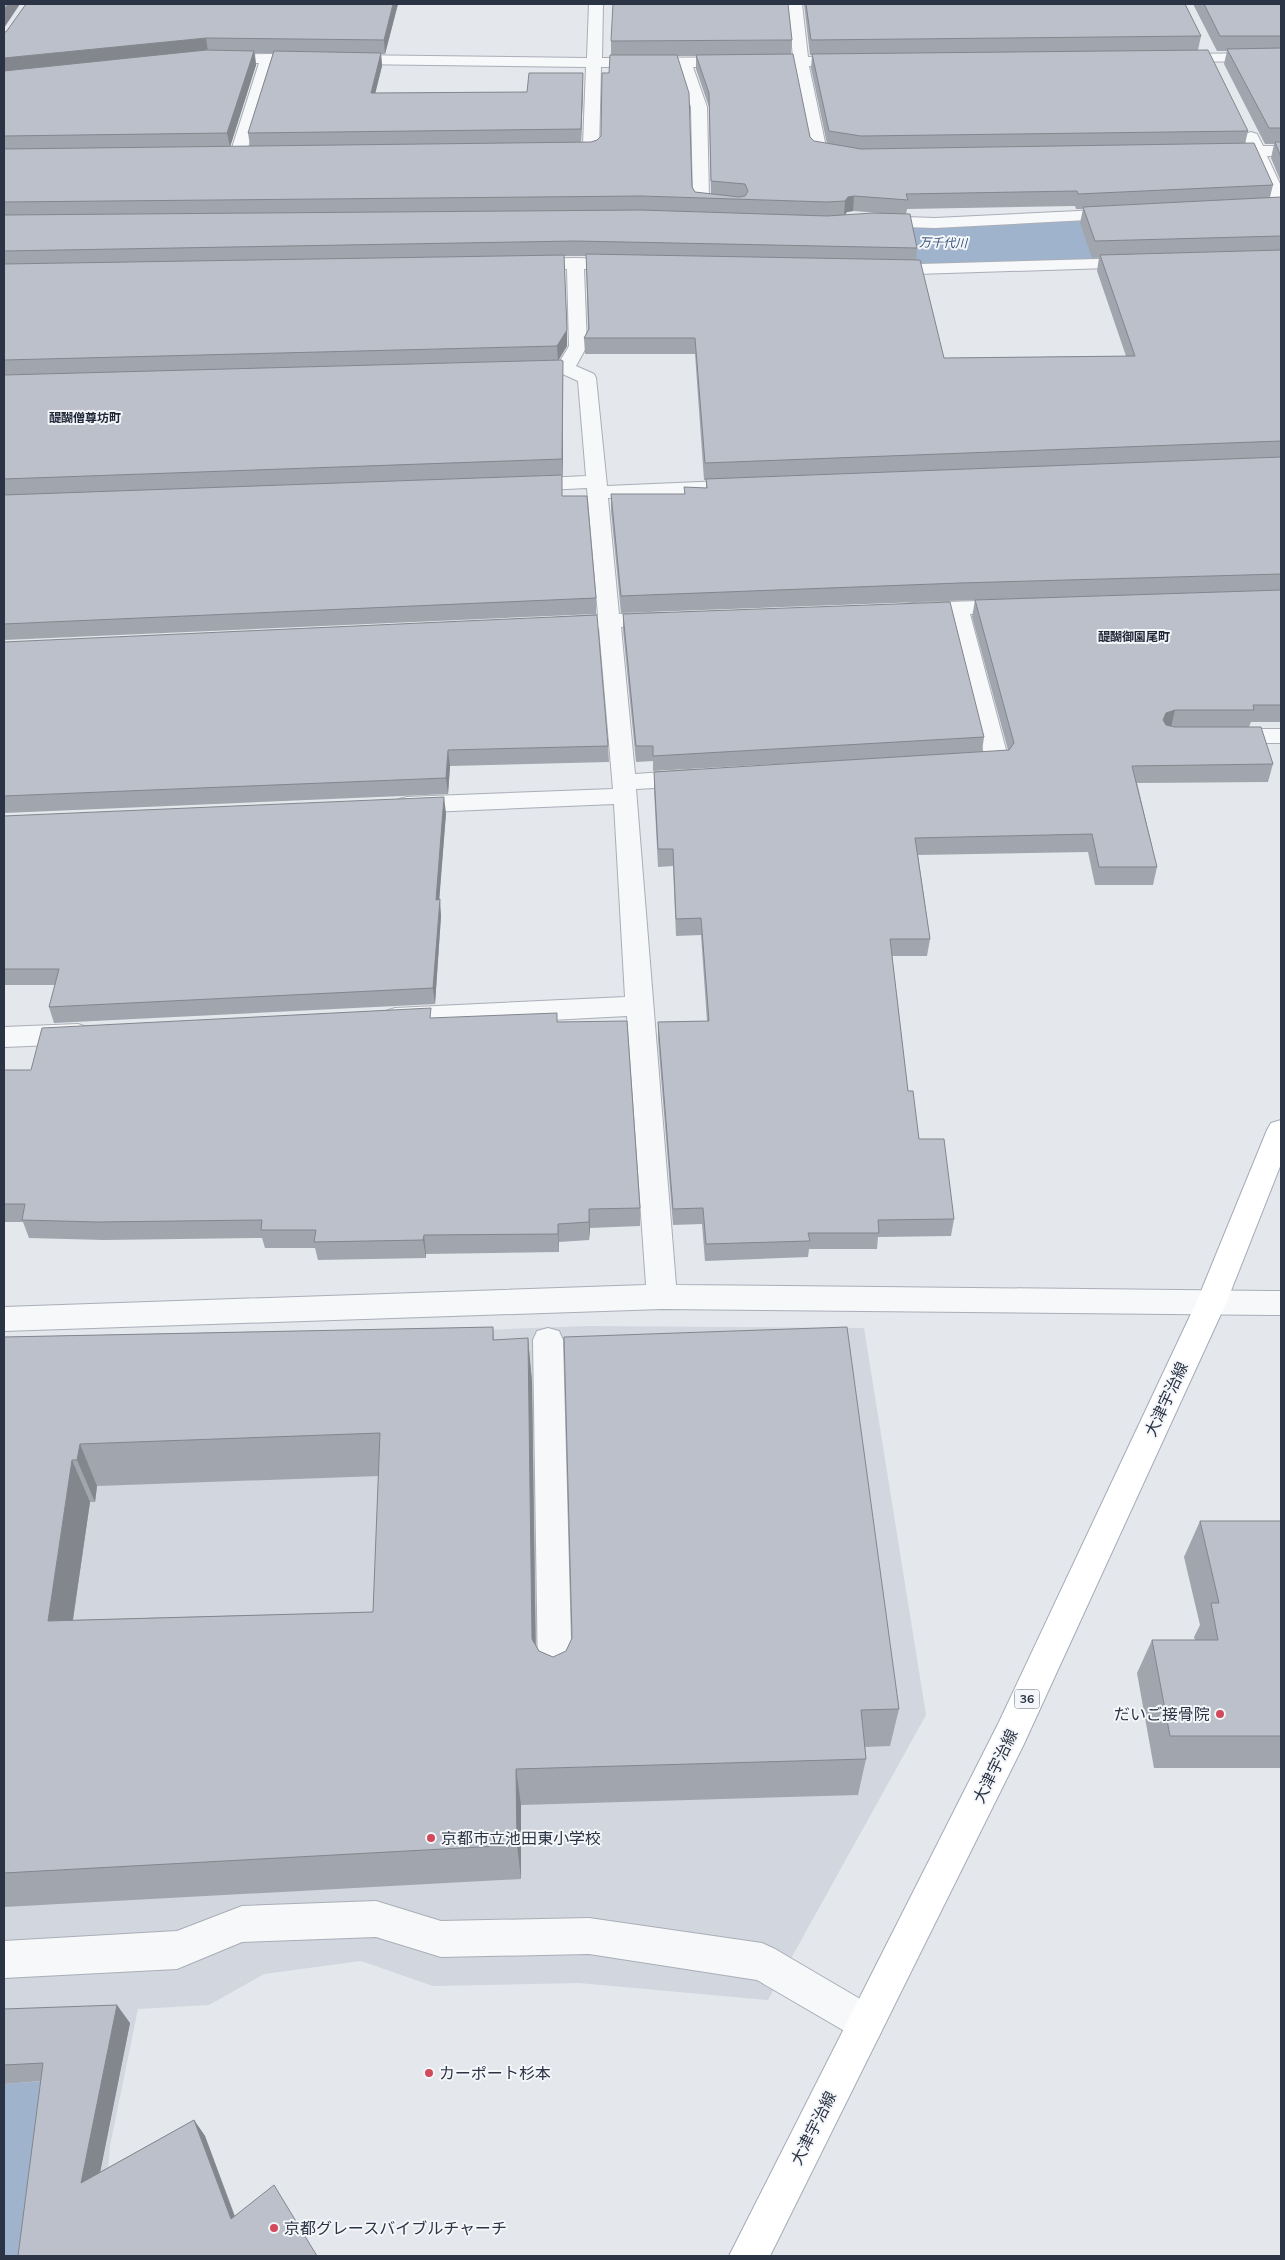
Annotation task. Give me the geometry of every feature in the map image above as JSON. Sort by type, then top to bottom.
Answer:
[{"type":"main road","name":"大津宇治線","points":[[749,2256],[1011,1734],[1212,1301],[1281,1130]]},
{"type":"street","points":[[542,150],[591,150],[596,4]]},
{"type":"street","points":[[795,4],[801,62],[820,151],[860,157]]},
{"type":"street","points":[[1203,43],[1219,75]]},
{"type":"street","points":[[208,58],[594,64],[861,61]]},
{"type":"street","points":[[238,154],[268,58]]},
{"type":"street","points":[[1160,58],[1281,58]]},
{"type":"street","points":[[684,63],[699,107],[701,201],[747,205]]},
{"type":"street","points":[[1245,126],[1281,205],[1262,207]]},
{"type":"street","points":[[1208,152],[1281,151]]},
{"type":"street","points":[[219,155],[258,154]]},
{"type":"street","points":[[866,220],[935,222],[1133,213]]},
{"type":"street","points":[[575,263],[578,346],[555,368],[587,378],[624,789],[662,1297]]},
{"type":"street","points":[[868,269],[1153,263]]},
{"type":"street","points":[[506,264],[643,264]]},
{"type":"street","points":[[507,485],[597,487],[746,486]]},
{"type":"street","points":[[898,610],[1036,606]]},
{"type":"street","points":[[948,764],[997,761],[958,608]]},
{"type":"street","points":[[540,624],[679,618]]},
{"type":"street","points":[[1208,736],[1281,736]]},
{"type":"street","points":[[388,806],[624,789],[712,777]]},
{"type":"street","points":[[371,1020],[639,1006]]},
{"type":"street","points":[[4,1037],[103,1033]]},
{"type":"street","points":[[4,1319],[662,1297],[1281,1303]]},
{"type":"street","points":[[548,1340],[555,1677]]},
{"type":"street","points":[[4,1960],[177,1950],[242,1924],[376,1919],[441,1938],[588,1936],[762,1962],[866,2023]]},
{"type":"shaded area","name":"京都市立池田東小学校","points":[[587,1326],[864,1328],[926,1715],[768,2000],[579,1983],[433,1986],[361,1961],[264,1974],[209,2005],[138,2009],[110,2146],[101,2256],[4,2256],[4,1348]]},
{"type":"water","points":[[58,2080],[36,2256],[4,2256],[4,2084]]},
{"type":"building","points":[[26,4],[393,4],[384,40],[206,38],[4,58],[4,32],[6,32]]},
{"type":"building","points":[[613,4],[788,4],[792,40],[611,41]]},
{"type":"building","points":[[806,4],[1185,4],[1201,36],[811,40]]},
{"type":"building","points":[[1204,4],[1281,4],[1281,36],[1220,36]]},
{"type":"building","points":[[1281,48],[1281,128],[1269,128],[1227,49]]},
{"type":"building","points":[[206,50],[254,51],[227,133],[4,136],[4,71]]},
{"type":"building","points":[[1208,50],[1248,131],[861,136],[829,131],[812,54]]},
{"type":"building","points":[[274,51],[381,53],[371,93],[527,92],[529,73],[583,73],[581,129],[248,133]]},
{"type":"building","points":[[793,54],[810,137],[814,141],[861,149],[1254,143],[1273,185],[1078,194],[1077,191],[906,194],[908,200],[854,196],[848,197],[845,201],[827,202],[641,196],[4,202],[4,149],[591,142],[601,136],[602,73],[609,73],[610,55],[677,55],[689,93],[692,187],[695,192],[745,196],[748,191],[745,184],[711,181],[709,93],[696,55]]},
{"type":"building","points":[[1275,142],[1281,142],[1281,157]]},
{"type":"building","points":[[1281,197],[1281,236],[1095,241],[1083,207]]},
{"type":"building","points":[[641,210],[827,216],[873,213],[910,214],[917,248],[575,241],[4,251],[4,215]]},
{"type":"building","points":[[1281,250],[1281,441],[705,463],[695,338],[584,338],[589,329],[586,254],[920,260],[944,358],[1135,356],[1100,255]]},
{"type":"building","points":[[564,255],[567,330],[557,346],[4,360],[4,264]]},
{"type":"building","points":[[563,361],[562,459],[4,479],[4,375]]},
{"type":"building","points":[[1281,457],[1281,574],[960,583],[621,596],[611,494],[685,494],[684,487],[707,488],[706,479]]},
{"type":"building","points":[[562,475],[562,496],[587,496],[596,598],[4,624],[4,495]]},
{"type":"building","points":[[1281,590],[1281,705],[1253,705],[1254,710],[1175,710],[1166,713],[1163,720],[1166,725],[1175,727],[1261,727],[1273,764],[1132,766],[1157,867],[1099,867],[1092,834],[915,838],[930,939],[890,939],[908,1091],[913,1091],[919,1139],[944,1139],[954,1219],[878,1220],[879,1233],[808,1233],[810,1241],[706,1244],[703,1208],[673,1209],[658,1022],[709,1021],[701,918],[676,919],[673,849],[658,849],[654,772],[1009,750],[1014,743],[975,600]]},
{"type":"building","points":[[950,602],[984,737],[653,756],[653,746],[636,746],[623,614]]},
{"type":"building","points":[[597,615],[608,746],[448,750],[446,778],[4,796],[4,642]]},
{"type":"building","points":[[444,797],[436,900],[440,899],[433,988],[49,1007],[59,969],[4,969],[4,816]]},
{"type":"building","points":[[431,1008],[430,1018],[557,1013],[557,1022],[627,1021],[640,1208],[589,1209],[589,1222],[558,1224],[558,1234],[424,1235],[423,1240],[314,1242],[316,1230],[261,1230],[262,1220],[97,1222],[22,1220],[25,1204],[4,1204],[4,1070],[31,1070],[42,1028]]},
{"type":"building","points":[[493,1327],[493,1340],[528,1338],[532,1639],[539,1651],[553,1657],[566,1651],[572,1638],[564,1337],[847,1327],[899,1709],[861,1710],[866,1759],[516,1769],[517,1845],[4,1873],[4,1337]],"holes":[[[380,1433],[373,1612],[48,1621],[72,1460],[77,1460],[80,1444]]]},
{"type":"building","points":[[1200,1521],[1281,1521],[1281,1736],[1170,1736],[1152,1640],[1218,1640],[1211,1603],[1219,1603]]},
{"type":"building","points":[[117,2005],[81,2183],[194,2120],[231,2219],[274,2185],[317,2256],[18,2256],[43,2063],[4,2065],[4,2009]]},
{"type":"waterway","name":"万千代川","points":[[756,238],[971,244],[1281,229]]},
{"type":"place","name":"だいご接骨院","points":[[1220,1714]]},
{"type":"place","name":"京都市立池田東小学校","points":[[431,1838]]},
{"type":"place","name":"カーポート杉本","points":[[429,2073]]},
{"type":"place","name":"京都グレースバイブルチャーチ","points":[[274,2228]]},
{"type":"district","name":"醍醐僧尊坊町","points":[[85,418]]},
{"type":"district","name":"醍醐御園尾町","points":[[1134,637]]}]
